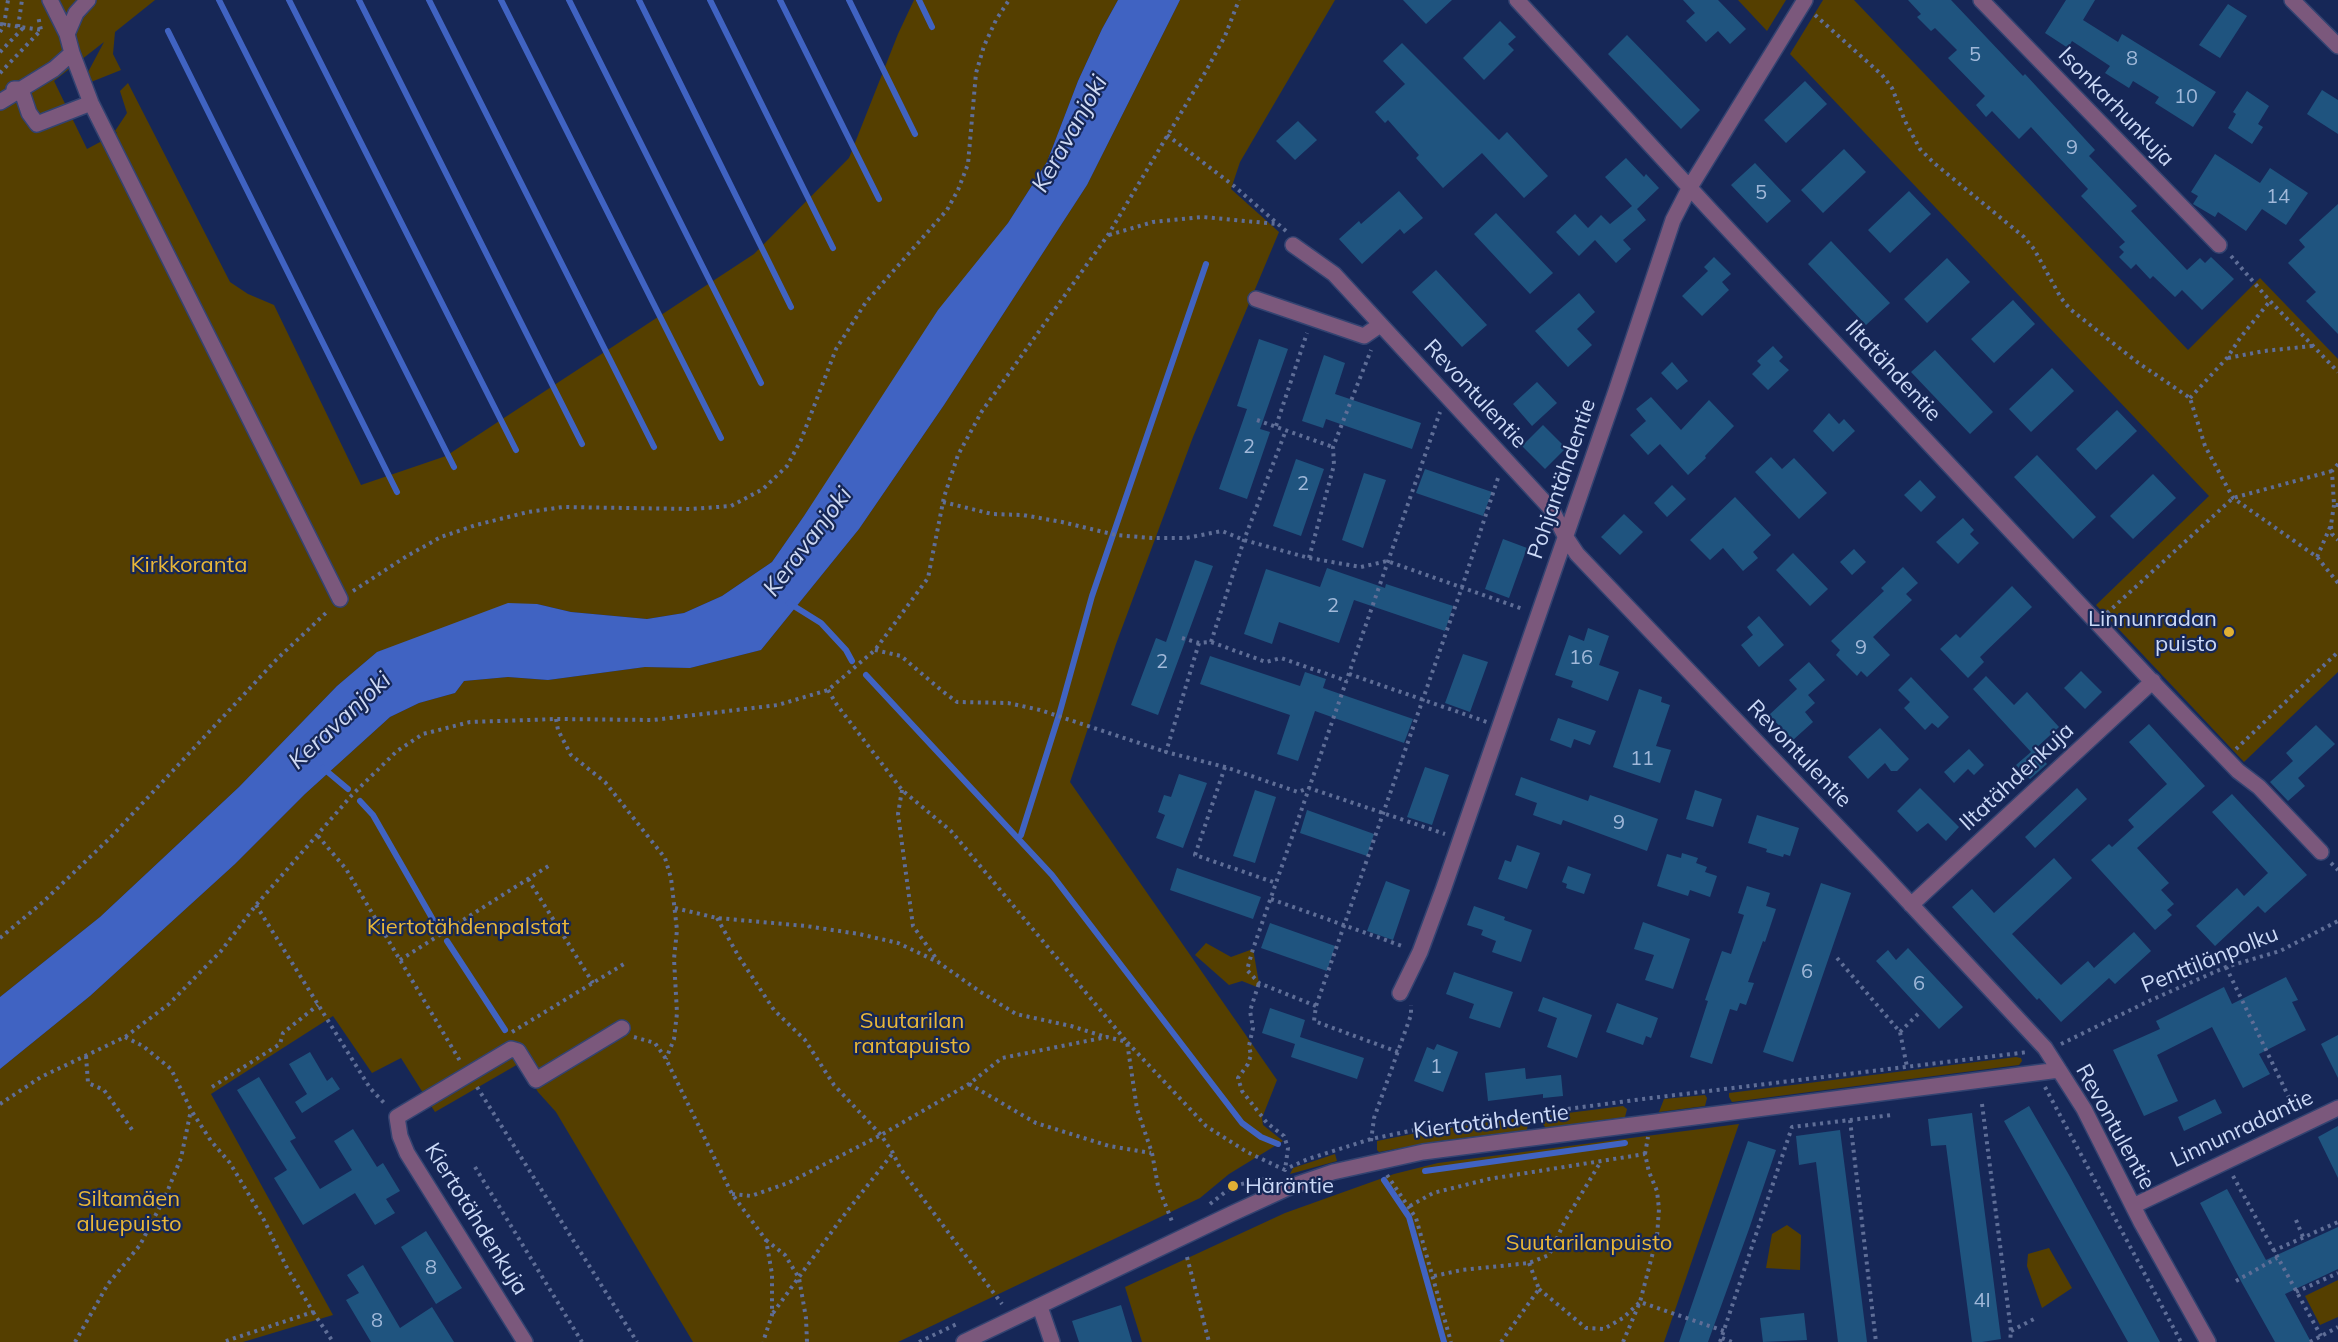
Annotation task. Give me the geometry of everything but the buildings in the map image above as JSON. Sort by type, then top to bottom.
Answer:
[{"type":"street","points":[[50,0],[67,34],[91,103],[340,600]]},
{"type":"street","points":[[67,34],[78,7],[88,0]]},
{"type":"street","name":"Iltatähdentie","points":[[1517,0],[2153,681],[2238,771],[2259,787],[2320,852]]},
{"type":"street","name":"Isonkarhunkuja","points":[[1981,0],[2219,245]]},
{"type":"street","points":[[2292,0],[2338,46]]},
{"type":"street","name":"Pohjantähdentie","points":[[1400,993],[1420,952],[1460,839],[1616,392],[1673,220],[1690,187],[1804,3]]},
{"type":"street","points":[[0,102],[54,69],[72,53]]},
{"type":"street","points":[[21,89],[29,113],[37,124],[91,103]]},
{"type":"street","points":[[0,91],[21,89]]},
{"type":"street","name":"Revontulentie","points":[[1293,245],[1335,274],[1552,510],[1577,554],[2045,1048],[2084,1109],[2133,1206],[2208,1342]]},
{"type":"street","points":[[1256,298],[1364,336],[1380,325]]},
{"type":"street","name":"Iltatähdenkuja","points":[[1911,905],[2153,681]]},
{"type":"street","points":[[397,1117],[511,1049],[518,1051],[536,1080],[622,1028]]},
{"type":"street","name":"Kiertotähdentie","points":[[964,1342],[1292,1186],[1333,1172],[1423,1152],[2059,1070]]},
{"type":"street","name":"Linnunradantie","points":[[2133,1206],[2338,1108]]},
{"type":"street","name":"Kiertotähdenkuja","points":[[397,1117],[400,1136],[407,1153],[525,1342]]},
{"type":"street","points":[[1040,1307],[1052,1342]]},
{"type":"path","points":[[0,32],[8,0]]},
{"type":"path","points":[[0,52],[21,27],[22,0]]},
{"type":"path","points":[[0,938],[43,902],[111,837],[277,659],[340,600],[424,546],[441,537],[476,525],[528,512],[563,507],[691,509],[731,506],[763,489],[787,466],[801,440],[836,350],[866,302],[947,210],[958,190],[968,164],[976,73],[984,46],[1008,0]]},
{"type":"path","points":[[0,1104],[41,1077],[125,1037],[169,1005],[221,951],[256,905],[352,795],[397,751],[423,734],[470,722],[663,719],[778,705],[828,690],[875,650],[928,578],[943,501],[958,455],[982,411],[1108,235],[1225,36],[1239,0]]},
{"type":"path","points":[[1804,3],[1882,75],[1892,88],[1905,121],[1920,149],[2024,237],[2034,249],[2061,298],[2070,309],[2136,362],[2190,398],[2205,446],[2233,498],[2317,556],[2338,583]]},
{"type":"path","points":[[37,10],[41,30]]},
{"type":"path","points":[[2,25],[67,34]]},
{"type":"path","points":[[0,73],[41,30]]},
{"type":"path","points":[[1167,135],[1234,186],[1285,229],[1293,245]]},
{"type":"path","points":[[1108,235],[1153,222],[1203,217],[1277,224]]},
{"type":"path","points":[[2219,245],[2237,261],[2270,301],[2338,372]]},
{"type":"path","points":[[2190,398],[2227,358],[2270,301]]},
{"type":"path","points":[[1276,426],[1313,318]]},
{"type":"path","points":[[2227,358],[2264,351],[2314,346]]},
{"type":"path","points":[[1309,558],[1334,465],[1333,447],[1371,349]]},
{"type":"path","points":[[1316,1006],[1259,984],[1247,970],[1440,411]]},
{"type":"path","points":[[1257,420],[1333,447]]},
{"type":"path","points":[[1211,642],[1244,540],[1286,430]]},
{"type":"path","points":[[2098,622],[2233,498],[2332,471],[2338,464]]},
{"type":"path","points":[[2317,556],[2331,525],[2336,505],[2332,471]]},
{"type":"path","points":[[1398,1052],[1314,1021],[1316,1006],[1346,926],[1499,474]]},
{"type":"path","points":[[943,501],[992,514],[1052,520],[1114,534],[1152,538],[1186,538],[1222,531],[1244,540],[1309,558],[1361,567],[1387,561],[1538,614]]},
{"type":"path","points":[[2331,525],[2332,534],[2338,540]]},
{"type":"path","points":[[1182,638],[1199,643],[1211,642],[1266,662],[1281,658],[1347,681]]},
{"type":"path","points":[[1166,752],[1199,643]]},
{"type":"path","points":[[875,650],[901,656],[957,702],[1008,703],[1040,710],[1166,752],[1225,767],[1298,792],[1309,788],[1460,839]]},
{"type":"path","points":[[2227,758],[2338,652]]},
{"type":"path","points":[[1349,674],[1499,726]]},
{"type":"path","points":[[828,690],[902,790],[951,831],[1127,1042],[1206,1126],[1247,1152],[1285,1170],[1288,1148],[1284,1136],[1267,1123],[1242,1091],[1238,1078],[1248,1064],[1251,1055],[1253,1028],[1250,1011],[1259,984]]},
{"type":"path","points":[[556,719],[558,730],[571,755],[605,782],[665,858],[671,878],[677,930],[674,959],[677,1013],[674,1038],[666,1059]]},
{"type":"path","points":[[1225,767],[1195,855],[1276,883]]},
{"type":"path","points":[[902,790],[898,814],[913,926],[938,962]]},
{"type":"path","points":[[400,960],[550,865]]},
{"type":"path","points":[[528,879],[593,983]]},
{"type":"path","points":[[1270,898],[1420,952]]},
{"type":"path","points":[[256,905],[370,1088],[397,1117]]},
{"type":"path","points":[[675,908],[717,918],[806,926],[860,934],[898,943],[938,962],[1016,1014],[1071,1026],[1127,1042]]},
{"type":"path","points":[[717,918],[739,957],[774,1010],[805,1040],[834,1085],[881,1135],[900,1168],[1002,1304]]},
{"type":"path","name":"Penttilänpolku","points":[[2061,1045],[2151,1000],[2226,967],[2280,951],[2338,921]]},
{"type":"path","points":[[1837,958],[1900,1032],[1907,1067]]},
{"type":"path","points":[[502,1038],[624,964]]},
{"type":"path","points":[[2226,967],[2303,1126]]},
{"type":"path","points":[[1409,977],[1411,1015],[1374,1118],[1371,1146],[1374,1162],[1379,1171],[1386,1173],[1416,1218],[1451,1342]]},
{"type":"path","points":[[212,1087],[280,1044],[283,1034],[318,1005]]},
{"type":"path","points":[[1900,1032],[1918,1014]]},
{"type":"path","points":[[622,1028],[629,1036],[655,1043],[666,1059],[732,1194],[766,1240],[785,1255],[799,1278],[806,1318],[807,1342]]},
{"type":"path","points":[[125,1037],[143,1046],[171,1069],[191,1110],[211,1141],[230,1163],[313,1312],[333,1342]]},
{"type":"path","points":[[732,1194],[751,1196],[788,1183],[881,1135],[969,1084],[1002,1058],[1107,1037]]},
{"type":"path","points":[[1127,1042],[1137,1109],[1152,1153],[1158,1186],[1173,1225]]},
{"type":"path","points":[[86,1056],[88,1083],[104,1090],[133,1131]]},
{"type":"path","points":[[969,1084],[1036,1122],[1109,1146],[1152,1153]]},
{"type":"path","points":[[2049,1095],[2181,1342]]},
{"type":"path","points":[[1983,1104],[2011,1330],[2010,1342]]},
{"type":"path","points":[[75,1342],[108,1284],[140,1245],[165,1197],[181,1158],[191,1110]]},
{"type":"path","points":[[1732,1342],[1721,1340],[1792,1127],[1892,1114]]},
{"type":"path","points":[[1850,1120],[1876,1342]]},
{"type":"path","points":[[763,1342],[772,1315],[841,1219],[893,1153]]},
{"type":"path","points":[[1410,1206],[1433,1193],[1489,1179],[1645,1154],[1657,1191],[1659,1209],[1657,1237],[1641,1302],[1623,1342]]},
{"type":"path","points":[[1434,1276],[1462,1270],[1529,1263],[1549,1256],[1565,1221],[1601,1162]]},
{"type":"path","points":[[2225,1162],[2321,1336]]},
{"type":"path","points":[[475,1167],[582,1342]]},
{"type":"path","points":[[2296,1221],[2304,1237]]},
{"type":"path","points":[[2273,1251],[2338,1222]]},
{"type":"path","points":[[766,1240],[772,1274],[772,1315]]},
{"type":"path","points":[[1187,1257],[1209,1342]]},
{"type":"path","points":[[2236,1281],[2277,1258]]},
{"type":"path","points":[[1529,1263],[1539,1289],[1586,1328],[1604,1329],[1623,1318],[1641,1302]]},
{"type":"path","points":[[2296,1292],[2338,1273]]},
{"type":"path","points":[[1501,1342],[1539,1289]]},
{"type":"path","points":[[1641,1302],[1724,1331]]},
{"type":"path","points":[[223,1342],[313,1312]]},
{"type":"path","points":[[2011,1330],[2034,1319]]},
{"type":"path","points":[[2310,1342],[2338,1327]]},
{"type":"green space","name":"Kirkkoranta","points":[[0,0],[155,0],[115,32],[113,54],[121,70],[91,82],[87,74],[104,42],[54,81],[87,149],[117,133],[115,131],[127,113],[120,91],[128,83],[230,282],[248,294],[274,305],[361,485],[446,456],[754,254],[849,158],[898,34],[914,0],[1118,0],[1078,81],[1047,162],[1008,223],[772,562],[722,596],[684,613],[647,619],[571,612],[537,604],[377,652],[337,686],[239,787],[100,917],[0,997]]},
{"type":"green space","name":"Suutarilan rantapuisto","points":[[1180,0],[1335,0],[1240,162],[1231,189],[1279,232],[1193,437],[1116,644],[1070,782],[1277,1080],[1262,1118],[1263,1125],[1283,1141],[1229,1174],[1200,1198],[898,1342],[693,1342],[556,1112],[538,1092],[520,1063],[435,1112],[401,1058],[372,1073],[333,1016],[211,1094],[333,1315],[243,1342],[0,1342],[0,1069],[90,996],[235,864],[305,794],[390,717],[419,703],[455,693],[464,681],[508,677],[548,680],[645,667],[690,668],[761,650],[859,529],[944,405],[1087,185]]},
{"type":"green space","points":[[1738,0],[1786,0],[1767,31]]},
{"type":"green space","points":[[1823,0],[1854,0],[2188,350],[2260,278],[2338,359],[2338,672],[2244,762],[2096,605],[2209,496],[1790,54]]},
{"type":"green space","points":[[1206,943],[1231,957],[1253,949],[1259,983],[1257,987],[1242,981],[1229,985],[1195,955]]},
{"type":"green space","points":[[2021,1058],[2019,1065],[1732,1102],[1729,1097],[1729,1093]]},
{"type":"green space","points":[[1705,1095],[1707,1098],[1705,1106],[1659,1112],[1664,1099]]},
{"type":"green space","points":[[1623,1106],[1627,1109],[1625,1117],[1546,1128],[1542,1123],[1544,1116]]},
{"type":"green space","points":[[1522,1117],[1528,1122],[1527,1130],[1439,1141],[1379,1152],[1377,1150],[1377,1141]]},
{"type":"green space","name":"Suutarilanpuisto","points":[[1739,1124],[1664,1342],[1142,1342],[1125,1287],[1285,1213],[1394,1174],[1438,1163]]},
{"type":"green space","points":[[1335,1154],[1337,1161],[1290,1174],[1293,1168]]},
{"type":"green space","points":[[1787,1225],[1801,1235],[1800,1270],[1766,1268],[1772,1234]]},
{"type":"green space","points":[[2049,1248],[2072,1288],[2042,1308],[2027,1266],[2028,1254]]},
{"type":"green space","points":[[2338,1280],[2338,1317],[2320,1325],[2305,1296]]},
{"type":"water","name":"Keravanjoki","points":[[1118,0],[1180,0],[1087,185],[944,405],[859,529],[761,650],[690,668],[645,667],[548,680],[508,677],[464,681],[455,693],[419,703],[390,717],[305,794],[235,864],[90,996],[0,1069],[0,997],[100,917],[239,787],[337,686],[377,652],[508,603],[537,604],[571,612],[647,619],[684,613],[722,596],[772,562],[938,310],[1008,223],[1047,162],[1078,81]]},
{"type":"waterway","points":[[219,0],[454,467]]},
{"type":"waterway","points":[[289,0],[516,450]]},
{"type":"waterway","points":[[359,0],[582,444]]},
{"type":"waterway","points":[[429,0],[654,447]]},
{"type":"waterway","points":[[501,0],[721,438]]},
{"type":"waterway","points":[[569,0],[761,383]]},
{"type":"waterway","points":[[639,0],[791,307]]},
{"type":"waterway","points":[[710,0],[833,248]]},
{"type":"waterway","points":[[780,0],[879,199]]},
{"type":"waterway","points":[[849,0],[915,134]]},
{"type":"waterway","points":[[919,0],[932,27]]},
{"type":"waterway","points":[[168,31],[397,492]]},
{"type":"waterway","points":[[1021,835],[1059,715],[1092,596],[1206,264]]},
{"type":"waterway","name":"Keravanjoki","points":[[789,603],[821,623],[846,650],[852,661]]},
{"type":"waterway","points":[[866,675],[1052,875],[1242,1123],[1261,1137],[1278,1144]]},
{"type":"waterway","name":"Keravanjoki","points":[[323,768],[348,789]]},
{"type":"waterway","points":[[360,801],[373,815],[436,925]]},
{"type":"waterway","points":[[447,941],[505,1030]]},
{"type":"waterway","points":[[1425,1171],[1625,1143]]},
{"type":"waterway","points":[[1384,1180],[1409,1217],[1444,1342]]},
{"type":"place","name":"Linnunradan puisto","points":[[2229,632]]},
{"type":"place","name":"Häräntie","points":[[1233,1186]]},
{"type":"park label","name":"Kiertotähdenpalstat","points":[[468,927]]},
{"type":"park label","name":"Siltamäen aluepuisto","points":[[129,1212]]}]
